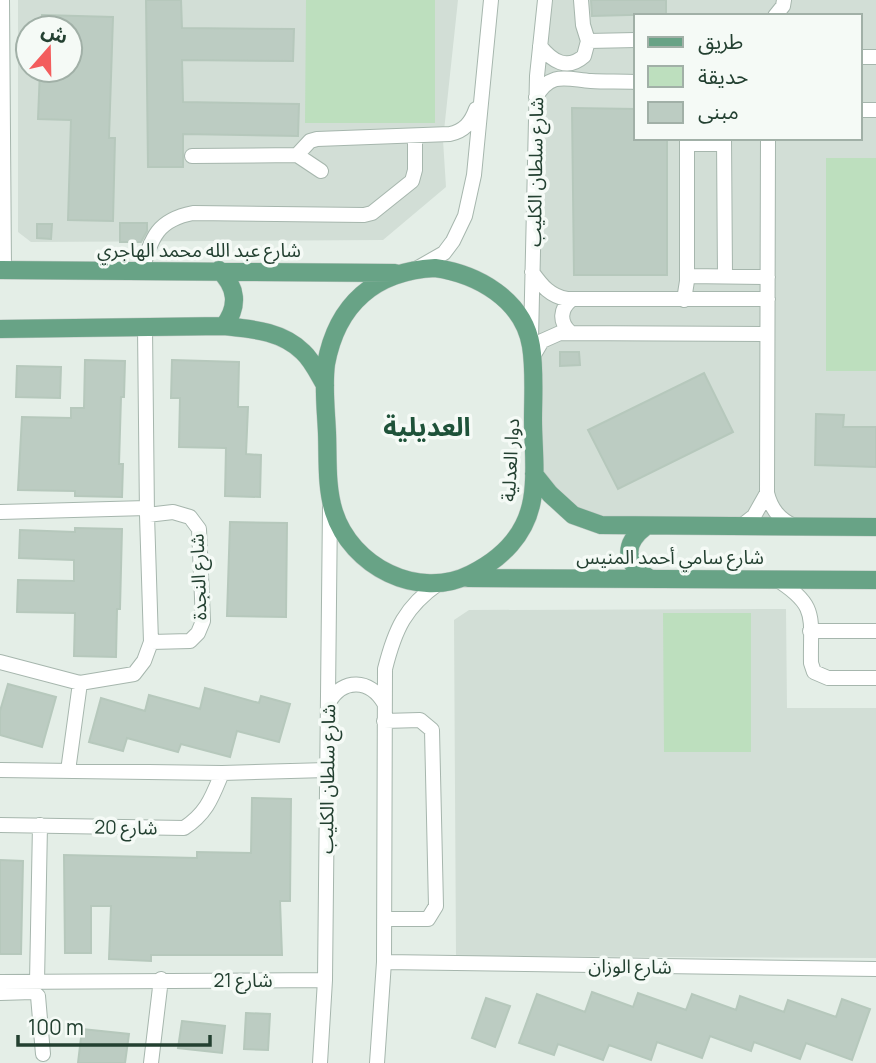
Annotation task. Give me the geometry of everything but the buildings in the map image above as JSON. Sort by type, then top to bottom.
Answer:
[{"type":"main road","name":"دوار العدلية","points":[[416,269],[453,271],[488,285],[515,311],[531,351],[534,474],[532,500],[524,526],[509,548],[488,566],[464,578],[439,583],[405,579],[374,565],[349,542],[337,519],[330,495],[325,385],[330,348],[344,316],[367,290],[398,273],[416,269]]},
{"type":"main road","name":"شارع عبد الله محمد الهاجري","points":[[2,270],[398,273]]},
{"type":"main road","points":[[219,270],[234,290],[232,316],[224,326]]},
{"type":"main road","points":[[0,329],[224,326],[257,330],[280,336],[304,352],[325,385]]},
{"type":"main road","name":"شارع سامي أحمد المنيس","points":[[534,474],[550,494],[573,514],[601,525],[876,527]]},
{"type":"main road","points":[[645,527],[635,535],[629,547],[630,560],[638,572],[649,578]]},
{"type":"main road","name":"شارع سامي أحمد المنيس","points":[[464,578],[876,580]]},
{"type":"street","points":[[2,0],[2,270]]},
{"type":"street","points":[[416,269],[444,253],[461,228],[474,175],[491,0]]},
{"type":"street","name":"شارع سلطان الكليب","points":[[531,351],[536,97],[545,0]]},
{"type":"street","points":[[540,46],[559,63],[572,64],[581,59],[587,51],[588,41],[583,25],[581,0]]},
{"type":"street","points":[[588,41],[634,40]]},
{"type":"street","points":[[581,59],[581,68],[589,81]]},
{"type":"street","points":[[536,97],[541,89],[555,79],[564,77],[589,81],[634,82]]},
{"type":"street","points":[[297,155],[310,141],[317,139],[460,132],[473,116],[480,99]]},
{"type":"street","points":[[142,270],[156,231],[181,215],[372,214],[412,181],[415,170],[415,136]]},
{"type":"street","points":[[768,140],[767,493],[773,510],[794,526]]},
{"type":"street","points":[[684,300],[688,276],[687,141],[724,141],[725,276]]},
{"type":"street","points":[[192,156],[297,155],[321,171]]},
{"type":"street","points":[[532,272],[552,294],[571,300],[768,299]]},
{"type":"street","points":[[688,276],[768,277]]},
{"type":"street","points":[[570,332],[563,323],[562,313],[571,300]]},
{"type":"street","points":[[0,662],[80,682],[134,674],[144,661],[152,642],[145,328]]},
{"type":"street","points":[[531,351],[550,336],[570,332],[767,334]]},
{"type":"street","points":[[740,527],[754,516],[767,493]]},
{"type":"street","name":"شارع سلطان الكليب","points":[[320,1063],[325,980],[330,495]]},
{"type":"street","points":[[0,512],[147,511]]},
{"type":"street","name":"شارع النجدة","points":[[147,511],[173,512],[190,517],[199,529],[203,621],[198,633],[190,641],[152,642]]},
{"type":"street","points":[[776,579],[804,600],[810,612],[811,663],[814,672],[828,678],[876,678]]},
{"type":"street","points":[[377,1063],[384,962],[385,668],[397,629],[418,597],[439,583]]},
{"type":"street","points":[[810,631],[876,631]]},
{"type":"street","points":[[68,771],[80,682]]},
{"type":"street","points":[[329,702],[340,689],[356,684],[373,689],[384,703]]},
{"type":"street","points":[[384,721],[420,720],[432,730],[436,906],[428,919],[384,919]]},
{"type":"street","points":[[0,770],[222,773],[327,770]]},
{"type":"street","name":"شارع 20","points":[[0,825],[184,828],[198,819],[211,802],[222,773]]},
{"type":"street","points":[[37,982],[40,825]]},
{"type":"street","name":"شارع الوزان","points":[[384,962],[876,969]]},
{"type":"street","points":[[151,1063],[161,979]]},
{"type":"street","name":"شارع 21","points":[[0,982],[325,980]]},
{"type":"street","points":[[0,993],[33,992],[38,996],[43,1054]]},
{"type":"shaded area","points":[[18,0],[458,0],[443,140],[446,187],[383,240],[31,242],[18,232],[18,84],[84,84],[84,14],[18,14]]},
{"type":"shaded area","points":[[546,0],[876,0],[876,526],[645,527],[573,515],[534,475]]},
{"type":"shaded area","points":[[786,609],[787,708],[876,708],[876,958],[456,956],[454,620],[469,610]]},
{"type":"green space","points":[[306,0],[435,0],[435,123],[305,123]]},
{"type":"green space","points":[[826,158],[876,158],[876,371],[826,371]]},
{"type":"green space","points":[[663,613],[751,613],[751,752],[664,752]]},
{"type":"district","name":"العديلية","points":[[427,427]]}]
